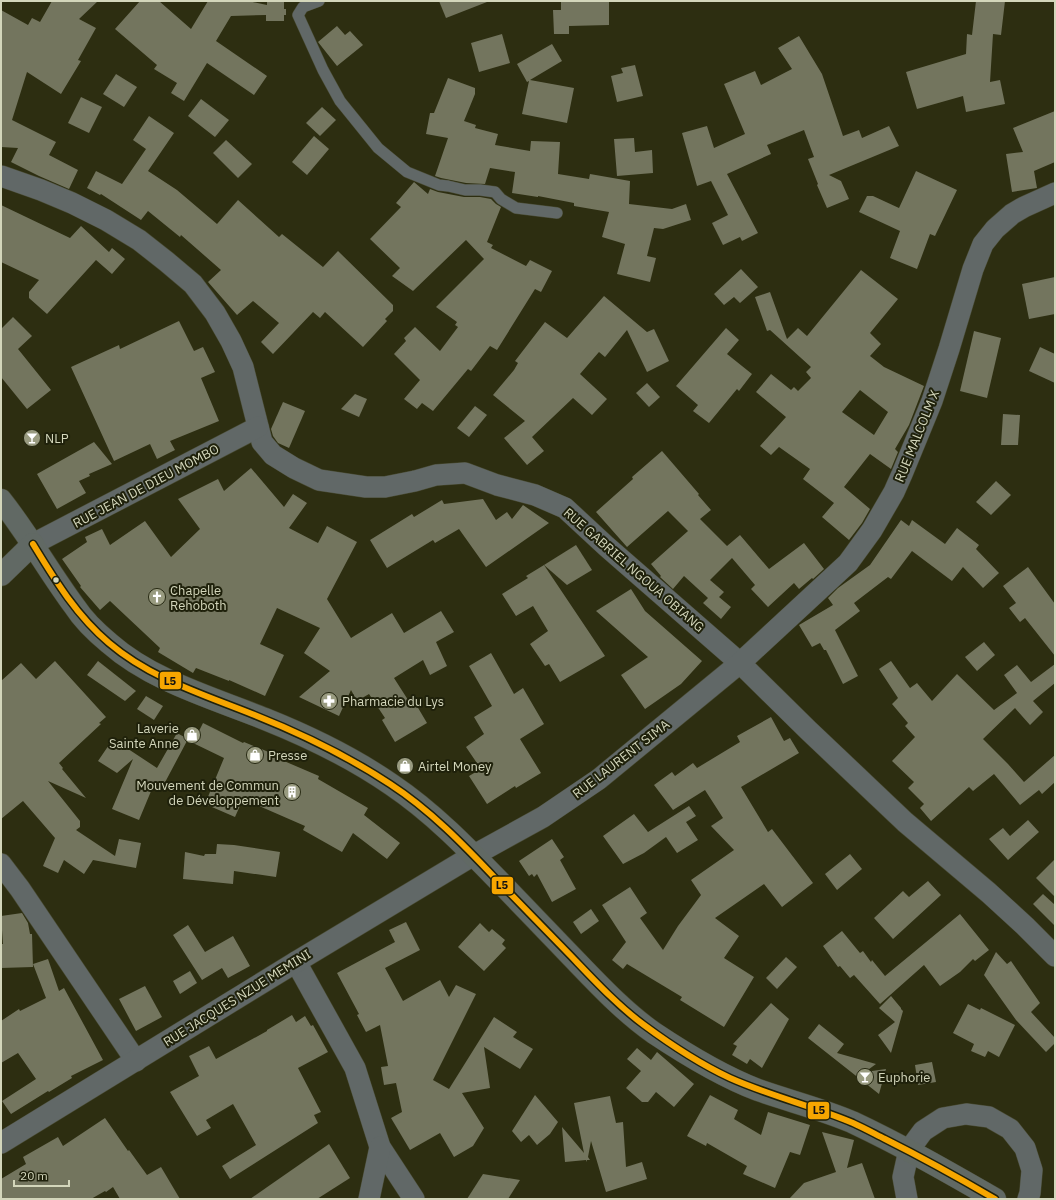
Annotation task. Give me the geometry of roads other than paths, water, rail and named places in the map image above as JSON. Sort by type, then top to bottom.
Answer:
[{"type":"main road","points":[[1,500],[33,544],[76,609],[111,645],[140,665],[172,682],[268,720],[320,743],[358,763],[393,785],[437,820],[602,988],[652,1032],[727,1077],[758,1090],[850,1121],[909,1150],[995,1199]]},
{"type":"main road","points":[[1,575],[33,544]]},
{"type":"street","name":"RUE GABRIEL NGOUA OBIANG","points":[[1,176],[41,190],[106,220],[139,240],[168,262],[193,284],[215,313],[231,341],[243,367],[262,442],[273,455],[294,468],[319,480],[366,487],[384,487],[436,475],[465,473],[497,485],[535,495],[565,508],[606,546],[740,663],[905,822],[990,893],[1055,956]]},
{"type":"street","name":"RUE MALCOLM X","points":[[740,663],[848,563],[872,530],[894,492],[932,401],[973,269],[983,244],[995,229],[1012,214],[1055,193]]},
{"type":"street","name":"RUE JEAN DE DIEU MOMBO","points":[[33,544],[258,427]]},
{"type":"street","name":"RUE LAURENT SIMA","points":[[474,856],[543,817],[599,779],[740,663]]},
{"type":"street","name":"RUE JACQUES NZUE MEMINI","points":[[1,1143],[296,962],[474,856]]},
{"type":"street","points":[[1,864],[20,889],[136,1061]]},
{"type":"street","points":[[296,962],[355,1068],[380,1147],[414,1199]]},
{"type":"street","points":[[907,1199],[902,1177],[909,1150],[923,1131],[943,1118],[966,1114],[990,1117],[1010,1129],[1025,1148],[1032,1170],[1028,1199]]},
{"type":"street","points":[[369,1199],[380,1147]]},
{"type":"lane","points":[[319,1],[303,7],[298,15],[323,70],[340,101],[378,148],[407,172],[439,185],[465,190],[495,192],[501,199],[516,208],[558,213]]},
{"type":"place","name":"NLP","points":[[32,438]]},
{"type":"place","name":"Chapelle Rehoboth","points":[[157,597]]},
{"type":"place","name":"Pharmacie du Lys","points":[[329,701]]},
{"type":"place","name":"Laverie Sainte Anne","points":[[192,735]]},
{"type":"place","name":"Presse","points":[[255,755]]},
{"type":"place","name":"Airtel Money","points":[[405,766]]},
{"type":"place","name":"Mouvement de Commun de Développement","points":[[292,792]]},
{"type":"place","name":"Euphorie","points":[[865,1077]]}]
